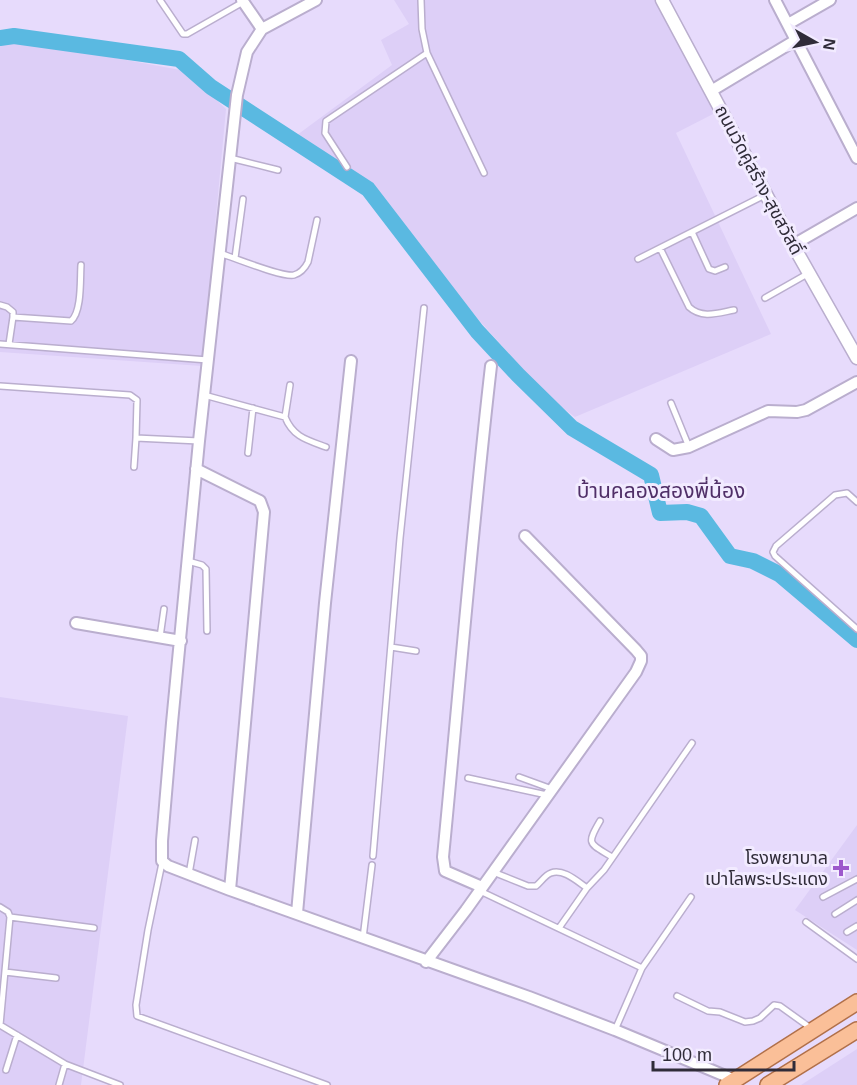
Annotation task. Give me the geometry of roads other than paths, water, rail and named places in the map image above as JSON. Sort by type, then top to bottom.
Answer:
[{"type":"main road","points":[[731,1083],[857,1002]]},
{"type":"main road","points":[[776,1083],[857,1030]]},
{"type":"street","points":[[316,0],[262,29],[247,52],[237,95],[196,469],[172,723],[162,861],[168,866],[230,890],[615,1030],[731,1083]]},
{"type":"street","name":"ถนนวัดคู่สร้าง-สุขสวัสดิ์","points":[[662,0],[793,245],[854,345],[857,358]]},
{"type":"street","points":[[775,0],[857,158]]},
{"type":"street","points":[[788,24],[830,0]]},
{"type":"street","points":[[243,1],[262,29]]},
{"type":"street","points":[[711,91],[796,40]]},
{"type":"street","points":[[793,245],[857,208]]},
{"type":"street","points":[[297,913],[325,603],[351,361]]},
{"type":"street","points":[[481,889],[445,872],[443,857],[475,502],[491,366]]},
{"type":"street","points":[[656,439],[673,450],[689,447],[768,411],[806,410],[857,382]]},
{"type":"street","points":[[196,469],[260,501],[264,512],[230,890]]},
{"type":"street","points":[[426,962],[640,667],[641,656],[525,536]]},
{"type":"street","points":[[76,623],[181,641]]},
{"type":"lane","points":[[160,0],[183,34],[187,34],[243,1]]},
{"type":"lane","points":[[421,0],[422,29],[427,53],[484,173]]},
{"type":"lane","points":[[347,167],[325,133],[326,121],[427,53]]},
{"type":"lane","points":[[230,158],[278,170]]},
{"type":"lane","points":[[638,259],[766,195]]},
{"type":"lane","points":[[235,258],[243,199]]},
{"type":"lane","points":[[219,253],[283,274],[294,275],[305,268],[308,262],[317,220]]},
{"type":"lane","points":[[692,232],[709,269],[715,271],[725,267]]},
{"type":"lane","points":[[660,248],[693,311],[708,315],[734,310]]},
{"type":"lane","points":[[13,317],[71,321],[75,318],[78,310],[81,265]]},
{"type":"lane","points":[[765,298],[809,273]]},
{"type":"lane","points":[[0,305],[13,312],[9,344]]},
{"type":"lane","points":[[372,856],[424,308]]},
{"type":"lane","points":[[0,344],[208,360]]},
{"type":"lane","points":[[290,385],[285,417],[292,431],[300,437],[326,447]]},
{"type":"lane","points":[[0,387],[130,395],[137,400],[134,467]]},
{"type":"lane","points":[[204,395],[285,417]]},
{"type":"lane","points":[[671,403],[689,447]]},
{"type":"lane","points":[[248,453],[252,408]]},
{"type":"lane","points":[[136,438],[199,441]]},
{"type":"lane","points":[[857,502],[847,493],[835,495],[776,546],[773,552],[857,629]]},
{"type":"lane","points":[[188,561],[202,565],[206,569],[207,631]]},
{"type":"lane","points":[[159,637],[164,609]]},
{"type":"lane","points":[[391,647],[416,651]]},
{"type":"lane","points":[[559,928],[587,888],[604,870],[692,743]]},
{"type":"lane","points":[[519,777],[549,792]]},
{"type":"lane","points":[[468,778],[549,792]]},
{"type":"lane","points":[[600,820],[591,842],[612,857]]},
{"type":"lane","points":[[189,874],[195,840]]},
{"type":"lane","points":[[162,861],[148,930],[136,1005],[137,1016],[327,1085]]},
{"type":"lane","points":[[363,938],[372,865]]},
{"type":"lane","points":[[493,872],[528,886],[536,886],[555,871],[587,888]]},
{"type":"lane","points":[[823,897],[857,879]]},
{"type":"lane","points":[[481,889],[642,968]]},
{"type":"lane","points":[[615,1030],[642,968],[691,897]]},
{"type":"lane","points":[[835,914],[857,900]]},
{"type":"lane","points":[[0,907],[8,912],[10,917],[0,1025],[65,1064],[120,1085]]},
{"type":"lane","points":[[10,917],[94,928]]},
{"type":"lane","points":[[806,922],[857,959]]},
{"type":"lane","points":[[847,932],[857,926]]},
{"type":"lane","points":[[5,972],[56,978]]},
{"type":"lane","points":[[677,996],[708,1011],[720,1012],[745,1022],[759,1018],[774,1005],[780,1006],[813,1030]]},
{"type":"lane","points":[[6,1070],[17,1035]]},
{"type":"lane","points":[[59,1085],[65,1064]]},
{"type":"waterway","points":[[0,38],[14,36],[179,59],[211,87],[368,189],[477,331],[518,375],[572,428],[651,475],[660,513],[687,512],[701,516],[730,556],[753,561],[779,574],[857,640]]},
{"type":"place","name":"โรงพยาบาล เปาโลพระประแดง","points":[[841,868]]},
{"type":"district","name":"บ้านคลองสองพี่น้อง","points":[[661,491]]}]
